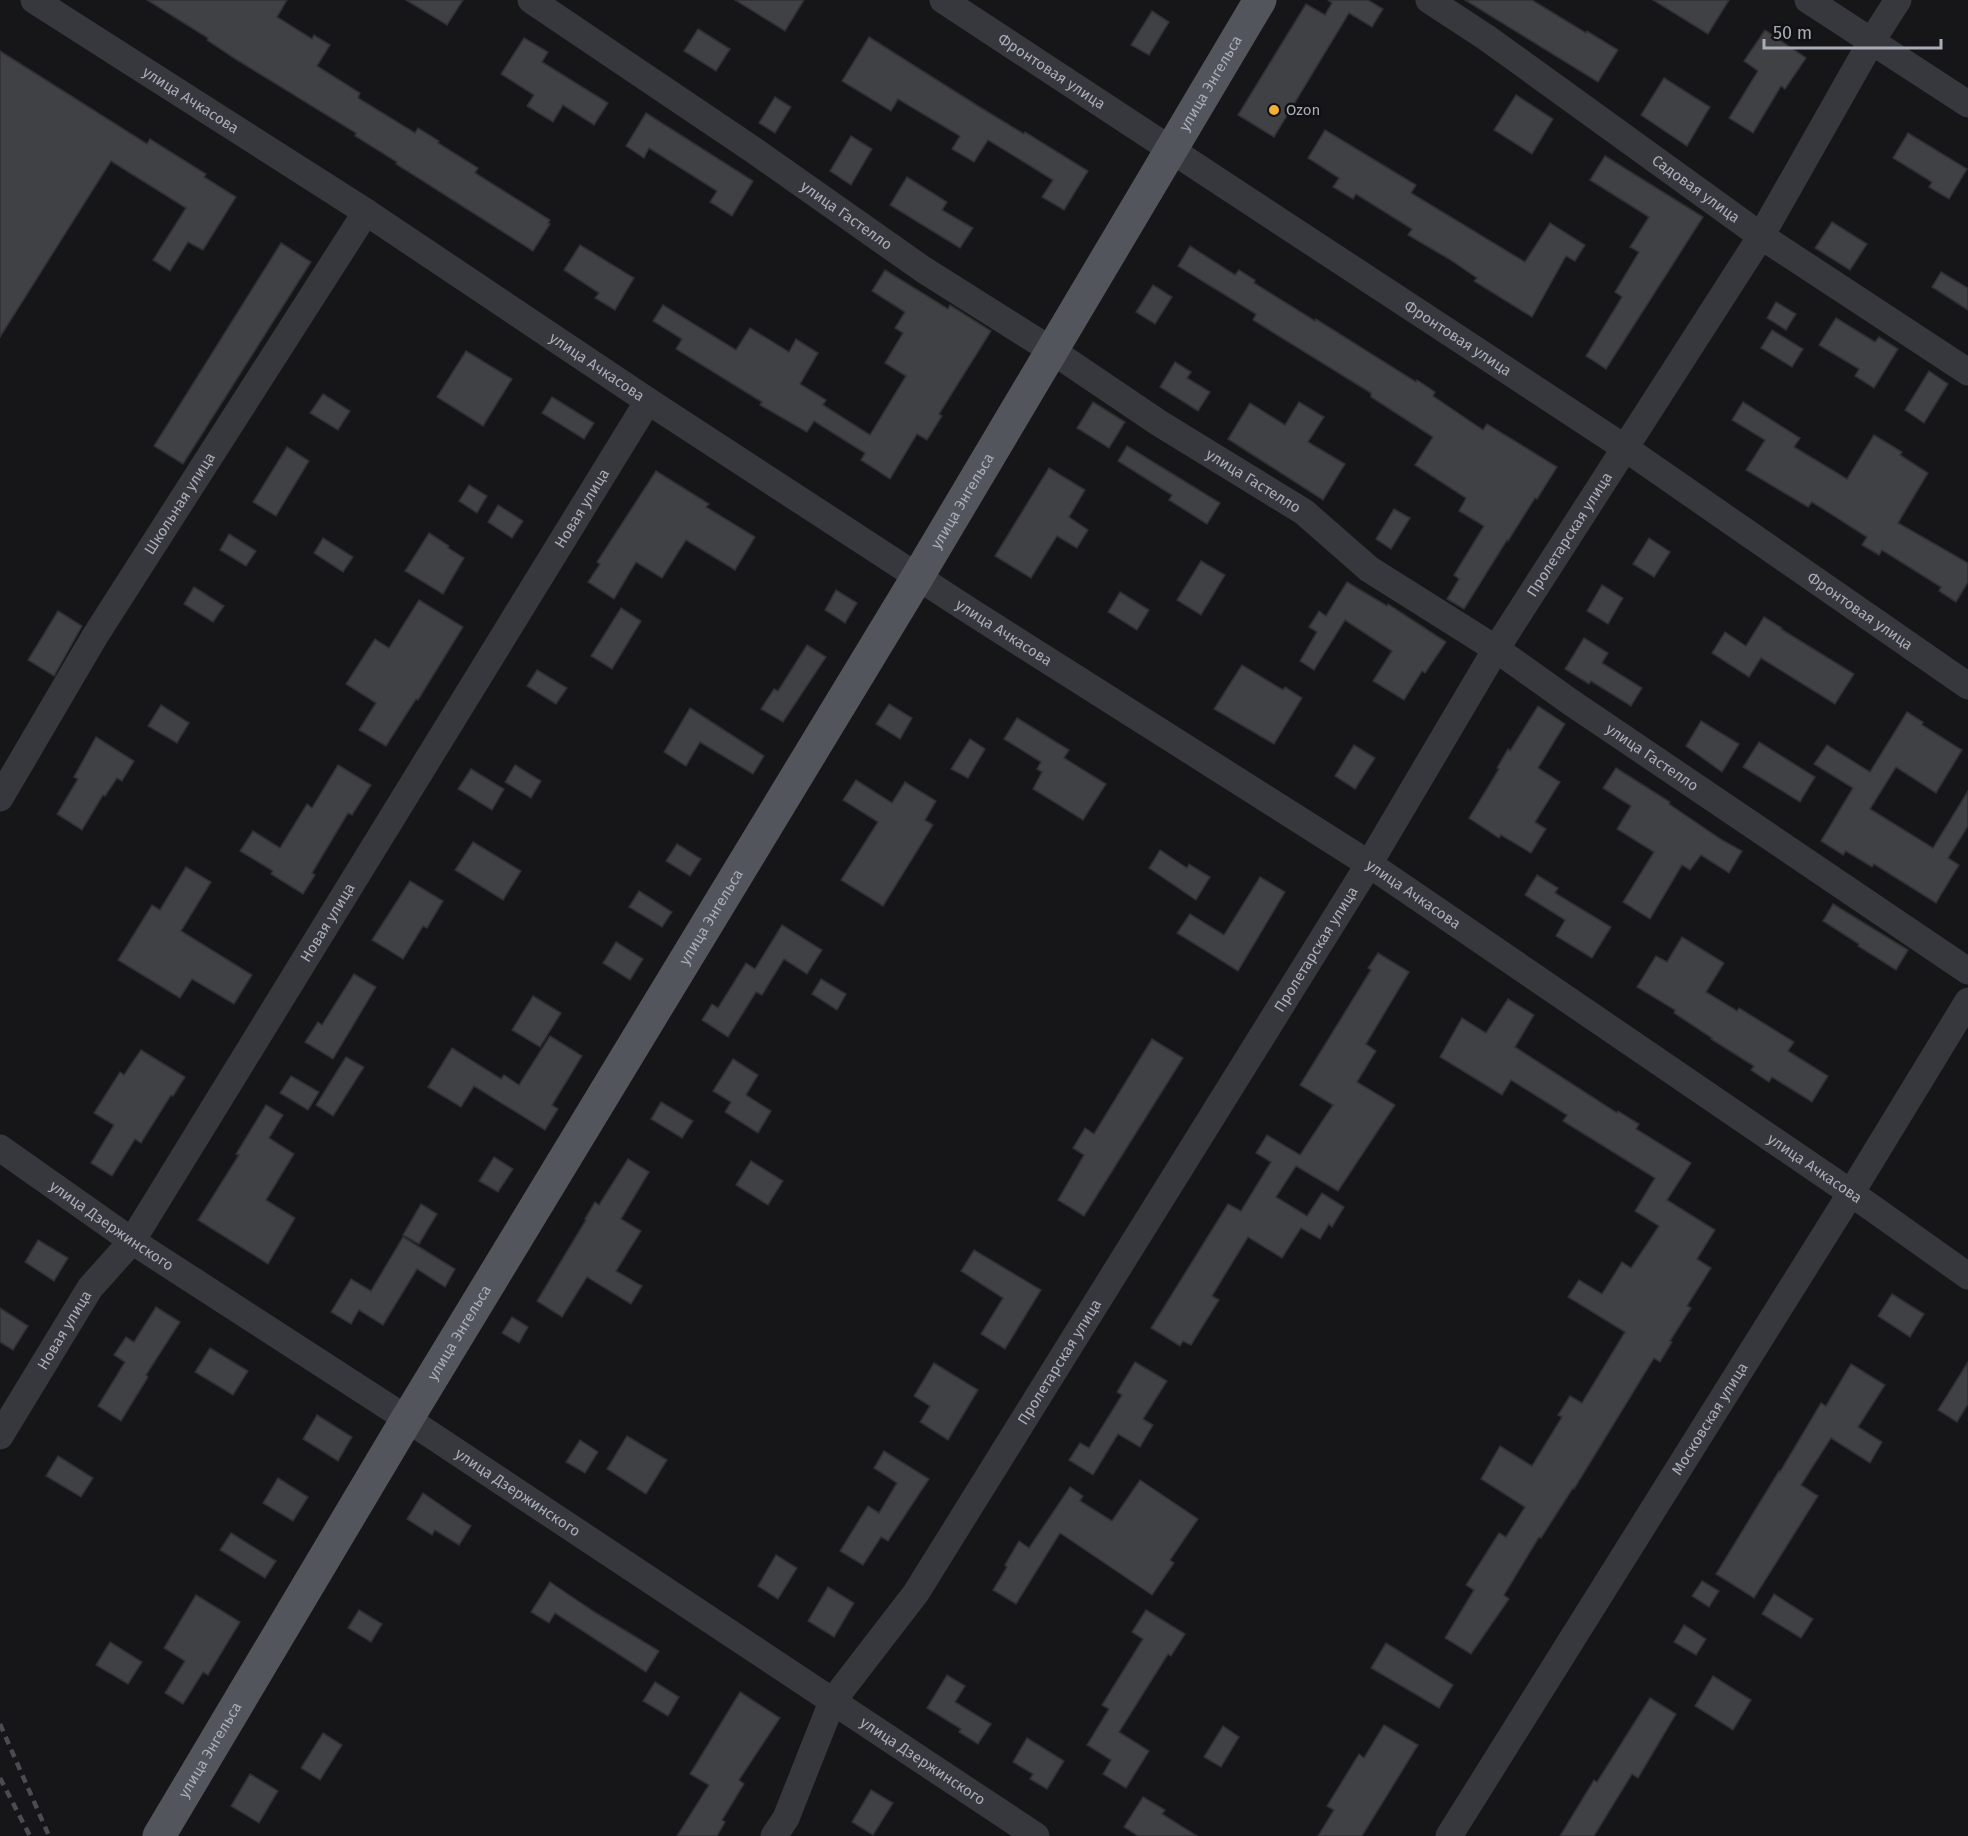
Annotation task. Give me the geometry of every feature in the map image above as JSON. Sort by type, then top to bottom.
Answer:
[{"type":"main road","name":"улица Энгельса","points":[[162,1835],[407,1419],[918,576],[1260,0]]},
{"type":"street","name":"улица Ачкасова","points":[[34,0],[366,212],[648,401],[918,576],[1369,864],[1851,1193],[1968,1276]]},
{"type":"street","name":"улица Гастелло","points":[[531,0],[753,149],[924,270],[1051,350],[1160,423],[1304,512],[1369,568],[1496,649],[1569,701],[1968,971]]},
{"type":"street","name":"Фронтовая улица","points":[[943,0],[1625,448],[1968,686]]},
{"type":"street","name":"Садовая улица","points":[[1429,0],[1593,114],[1761,236],[1968,372]]},
{"type":"street","points":[[1808,0],[1968,104]]},
{"type":"street","name":"Пролетарская улица","points":[[774,1836],[786,1818],[832,1702],[916,1593],[1369,864],[1496,649],[1761,236],[1871,42],[1898,0]]},
{"type":"street","name":"Школьная улица","points":[[0,798],[95,636],[366,212]]},
{"type":"street","name":"Новая улица","points":[[0,1436],[90,1288],[132,1241],[648,401]]},
{"type":"street","name":"Московская улица","points":[[1449,1836],[1851,1193],[1968,1001]]},
{"type":"street","name":"улица Дзержинского","points":[[0,1148],[132,1241],[407,1419],[1036,1836]]},
{"type":"building","points":[[147,0],[287,0],[277,17],[312,39],[314,35],[330,45],[317,66],[360,93],[358,98],[415,133],[418,128],[439,141],[438,143],[478,168],[475,173],[550,220],[548,223],[550,224],[533,251],[396,164],[397,162],[355,136],[356,133],[237,60],[207,40],[208,38]]},
{"type":"building","points":[[406,0],[463,0],[447,25]]},
{"type":"building","points":[[735,0],[804,0],[785,31]]},
{"type":"building","points":[[1328,0],[1368,0],[1383,9],[1372,27],[1349,13],[1274,137],[1238,115],[1306,4],[1325,15],[1332,3]]},
{"type":"building","points":[[1465,0],[1532,0],[1618,50],[1598,82]]},
{"type":"building","points":[[1653,0],[1729,0],[1708,34]]},
{"type":"building","points":[[1152,11],[1169,22],[1149,55],[1131,45]]},
{"type":"building","points":[[698,29],[730,49],[716,71],[684,51]]},
{"type":"building","points":[[1765,30],[1806,58],[1785,89],[1781,86],[1753,133],[1729,118],[1758,71],[1744,61]]},
{"type":"building","points":[[869,37],[978,106],[1088,171],[1064,210],[1042,197],[1053,180],[988,140],[974,162],[952,149],[960,136],[898,99],[891,111],[842,81]]},
{"type":"building","points":[[524,38],[548,52],[542,62],[608,103],[594,125],[563,105],[553,122],[527,106],[534,95],[501,74]]},
{"type":"building","points":[[0,51],[147,144],[150,139],[206,174],[204,177],[236,197],[203,250],[188,242],[170,271],[153,260],[186,208],[111,161],[0,337]]},
{"type":"building","points":[[1664,78],[1710,107],[1687,146],[1641,115]]},
{"type":"building","points":[[1516,95],[1553,119],[1532,154],[1494,130]]},
{"type":"building","points":[[775,97],[791,107],[775,133],[759,123]]},
{"type":"building","points":[[646,113],[753,181],[732,216],[710,202],[717,191],[649,148],[644,158],[626,146]]},
{"type":"building","points":[[1325,130],[1416,185],[1411,193],[1525,262],[1550,223],[1585,245],[1575,261],[1566,256],[1532,317],[1474,281],[1477,278],[1449,259],[1408,235],[1412,229],[1356,194],[1353,199],[1333,187],[1339,178],[1308,158]]},
{"type":"building","points":[[1908,133],[1967,169],[1949,199],[1929,187],[1932,182],[1893,158]]},
{"type":"building","points":[[851,136],[872,149],[851,185],[830,171]]},
{"type":"building","points":[[1605,156],[1703,217],[1606,369],[1586,356],[1622,297],[1615,292],[1639,252],[1630,247],[1649,217],[1590,180]]},
{"type":"building","points":[[907,177],[947,202],[942,210],[973,228],[960,248],[890,205]]},
{"type":"building","points":[[1832,222],[1867,244],[1850,270],[1815,248]]},
{"type":"building","points":[[281,243],[311,262],[183,464],[154,446]]},
{"type":"building","points":[[580,245],[634,278],[615,310],[595,298],[599,293],[564,270]]},
{"type":"building","points":[[1190,246],[1235,275],[1239,270],[1255,280],[1254,283],[1315,321],[1316,319],[1416,382],[1417,380],[1435,392],[1433,396],[1483,430],[1487,424],[1557,467],[1507,540],[1464,609],[1447,599],[1459,579],[1454,575],[1484,526],[1459,511],[1466,498],[1415,465],[1433,437],[1371,397],[1371,393],[1253,320],[1256,314],[1178,266]]},
{"type":"building","points":[[885,270],[948,309],[950,305],[991,331],[939,414],[942,416],[927,440],[917,434],[890,479],[861,460],[865,453],[814,421],[807,432],[760,405],[762,402],[676,349],[682,339],[653,321],[663,305],[736,350],[750,328],[789,352],[796,339],[818,353],[800,384],[826,400],[823,405],[870,435],[906,376],[885,363],[903,333],[895,328],[905,312],[872,291]]},
{"type":"building","points":[[1941,272],[1968,288],[1968,310],[1932,287]]},
{"type":"building","points":[[1153,285],[1172,297],[1155,324],[1136,312]]},
{"type":"building","points":[[1776,302],[1796,314],[1786,330],[1767,318]]},
{"type":"building","points":[[1836,318],[1875,342],[1879,337],[1898,349],[1874,388],[1855,376],[1859,369],[1819,345]]},
{"type":"building","points":[[1772,330],[1803,349],[1792,367],[1761,348]]},
{"type":"building","points":[[466,351],[512,379],[483,426],[437,397]]},
{"type":"building","points":[[1175,362],[1191,372],[1187,378],[1210,392],[1198,411],[1160,387]]},
{"type":"building","points":[[1929,371],[1948,384],[1924,423],[1905,410]]},
{"type":"building","points":[[323,394],[350,411],[338,430],[310,413]]},
{"type":"building","points":[[552,397],[594,423],[584,439],[542,413]]},
{"type":"building","points":[[1093,402],[1125,422],[1109,448],[1077,428]]},
{"type":"building","points":[[1299,402],[1324,417],[1308,442],[1345,464],[1323,500],[1228,439],[1250,403],[1285,425]]},
{"type":"building","points":[[1743,402],[1800,438],[1794,447],[1847,479],[1874,435],[1902,452],[1900,455],[1928,473],[1898,523],[1968,563],[1968,582],[1956,602],[1939,591],[1941,587],[1882,550],[1879,555],[1862,545],[1867,537],[1812,502],[1808,507],[1746,470],[1765,440],[1732,420]]},
{"type":"building","points":[[1127,446],[1220,503],[1207,524],[1169,500],[1172,495],[1118,461]]},
{"type":"building","points":[[287,447],[309,461],[276,516],[253,502]]},
{"type":"building","points":[[1049,468],[1085,490],[1069,517],[1088,530],[1077,548],[1057,536],[1031,578],[995,556]]},
{"type":"building","points":[[656,471],[709,504],[706,507],[755,537],[735,570],[686,540],[662,578],[636,562],[614,599],[588,582],[600,564],[597,562]]},
{"type":"building","points":[[469,485],[487,496],[477,513],[459,501]]},
{"type":"building","points":[[498,505],[523,521],[512,538],[488,522]]},
{"type":"building","points":[[1394,509],[1410,518],[1391,549],[1376,539]]},
{"type":"building","points":[[429,533],[464,558],[443,594],[405,571]]},
{"type":"building","points":[[229,534],[256,551],[246,566],[220,550]]},
{"type":"building","points":[[323,538],[353,557],[343,572],[314,553]]},
{"type":"building","points":[[1649,538],[1670,552],[1654,577],[1633,564]]},
{"type":"building","points":[[1201,561],[1225,575],[1201,615],[1177,600]]},
{"type":"building","points":[[1347,582],[1387,606],[1388,604],[1446,642],[1425,673],[1422,671],[1404,700],[1373,681],[1392,651],[1345,620],[1314,670],[1300,661],[1317,632],[1309,627],[1319,611],[1326,616]]},
{"type":"building","points":[[1602,585],[1623,598],[1608,624],[1587,611]]},
{"type":"building","points":[[194,587],[224,606],[213,622],[184,604]]},
{"type":"building","points":[[836,590],[857,603],[845,623],[825,610]]},
{"type":"building","points":[[1120,592],[1149,610],[1137,630],[1108,612]]},
{"type":"building","points":[[419,600],[463,627],[418,700],[416,699],[386,746],[359,730],[376,703],[346,684],[375,639],[389,648]]},
{"type":"building","points":[[621,608],[641,621],[612,669],[591,656]]},
{"type":"building","points":[[58,611],[82,626],[54,676],[28,660]]},
{"type":"building","points":[[1764,617],[1854,674],[1835,704],[1761,658],[1749,677],[1712,653],[1725,632],[1746,646]]},
{"type":"building","points":[[1584,638],[1608,653],[1602,663],[1642,688],[1631,706],[1591,681],[1589,684],[1565,669]]},
{"type":"building","points":[[807,645],[826,657],[783,722],[761,709],[774,689],[778,691]]},
{"type":"building","points":[[1242,665],[1283,690],[1285,687],[1302,698],[1274,744],[1214,709]]},
{"type":"building","points":[[537,670],[567,688],[556,704],[527,686]]},
{"type":"building","points":[[889,704],[912,718],[900,739],[876,724]]},
{"type":"building","points":[[161,705],[189,723],[177,743],[148,726]]},
{"type":"building","points":[[1538,706],[1565,724],[1538,768],[1560,782],[1535,822],[1546,829],[1531,853],[1501,835],[1499,838],[1469,818],[1499,769],[1497,768],[1508,749],[1510,751]]},
{"type":"building","points":[[690,708],[764,756],[753,774],[700,742],[686,766],[664,752]]},
{"type":"building","points":[[1907,712],[1923,722],[1922,725],[1962,750],[1936,793],[1896,767],[1870,809],[1933,848],[1968,791],[1968,826],[1948,858],[1959,865],[1936,903],[1874,864],[1872,867],[1846,851],[1843,855],[1821,841],[1853,788],[1814,764],[1827,745],[1870,772]]},
{"type":"building","points":[[1017,718],[1069,750],[1064,758],[1106,784],[1083,820],[1033,789],[1042,772],[1037,769],[1041,762],[1004,739]]},
{"type":"building","points":[[1701,721],[1739,744],[1722,772],[1686,746]]},
{"type":"building","points":[[96,737],[134,761],[122,781],[117,778],[105,796],[103,795],[82,830],[57,814],[78,779],[74,777]]},
{"type":"building","points":[[970,739],[985,749],[968,778],[951,769]]},
{"type":"building","points":[[1759,742],[1815,777],[1800,802],[1743,767]]},
{"type":"building","points":[[1354,745],[1375,758],[1355,789],[1335,776]]},
{"type":"building","points":[[338,765],[371,785],[352,815],[348,813],[312,873],[315,875],[303,894],[271,874],[273,871],[240,851],[253,831],[280,848],[307,804],[312,808]]},
{"type":"building","points":[[515,765],[541,781],[531,798],[505,782]]},
{"type":"building","points":[[1616,768],[1670,802],[1669,804],[1722,840],[1742,851],[1729,873],[1701,855],[1690,870],[1682,865],[1650,919],[1623,902],[1654,852],[1617,829],[1631,806],[1603,788]]},
{"type":"building","points":[[471,769],[504,789],[492,810],[458,789]]},
{"type":"building","points":[[856,780],[892,803],[905,782],[936,801],[925,820],[933,825],[883,906],[841,880],[878,822],[843,800]]},
{"type":"building","points":[[473,842],[521,871],[503,900],[455,870]]},
{"type":"building","points":[[677,844],[701,859],[690,876],[666,861]]},
{"type":"building","points":[[1160,850],[1187,868],[1189,864],[1210,877],[1196,900],[1149,868]]},
{"type":"building","points":[[186,867],[211,882],[181,931],[252,975],[234,1004],[192,979],[180,998],[118,960],[152,905],[160,910]]},
{"type":"building","points":[[1537,875],[1558,888],[1555,893],[1611,927],[1592,958],[1556,936],[1565,920],[1525,895]]},
{"type":"building","points":[[1260,877],[1285,892],[1238,971],[1177,933],[1190,914],[1224,935]]},
{"type":"building","points":[[410,881],[443,901],[427,928],[423,926],[403,959],[372,940]]},
{"type":"building","points":[[639,891],[672,912],[662,927],[629,907]]},
{"type":"building","points":[[1833,904],[1908,950],[1896,970],[1823,921]]},
{"type":"building","points":[[782,925],[822,950],[807,974],[784,959],[762,995],[756,992],[728,1037],[702,1020],[712,1004],[718,1008],[746,963],[755,969]]},
{"type":"building","points":[[1682,937],[1724,963],[1706,992],[1737,1011],[1739,1008],[1794,1042],[1788,1051],[1828,1076],[1812,1102],[1772,1077],[1769,1082],[1751,1070],[1754,1066],[1674,1013],[1675,1010],[1637,987],[1656,956],[1667,962]]},
{"type":"building","points":[[616,942],[643,959],[630,980],[603,963]]},
{"type":"building","points":[[1378,953],[1409,972],[1366,1044],[1376,1051],[1357,1082],[1395,1105],[1338,1191],[1296,1166],[1276,1197],[1307,1216],[1322,1193],[1344,1207],[1332,1227],[1329,1224],[1320,1239],[1301,1228],[1282,1258],[1248,1237],[1212,1296],[1219,1300],[1191,1345],[1183,1341],[1180,1346],[1151,1328],[1228,1204],[1241,1211],[1271,1162],[1256,1153],[1267,1135],[1300,1155],[1333,1105],[1300,1085],[1371,970],[1368,968]]},
{"type":"building","points":[[354,974],[376,987],[333,1059],[305,1042],[318,1022],[322,1025]]},
{"type":"building","points":[[821,979],[846,994],[837,1010],[812,994]]},
{"type":"building","points":[[533,996],[561,1013],[540,1047],[512,1030]]},
{"type":"building","points":[[1508,999],[1534,1015],[1515,1047],[1617,1113],[1618,1111],[1639,1124],[1636,1129],[1691,1163],[1667,1200],[1715,1230],[1697,1259],[1711,1268],[1687,1306],[1691,1308],[1670,1341],[1672,1342],[1660,1362],[1654,1358],[1574,1489],[1541,1538],[1539,1537],[1504,1595],[1509,1599],[1471,1654],[1445,1638],[1474,1590],[1466,1585],[1499,1533],[1506,1537],[1525,1507],[1481,1479],[1500,1446],[1532,1466],[1562,1417],[1558,1415],[1570,1396],[1582,1403],[1625,1332],[1568,1297],[1579,1280],[1602,1294],[1622,1262],[1631,1268],[1659,1226],[1635,1211],[1655,1178],[1563,1121],[1567,1115],[1511,1080],[1502,1095],[1440,1057],[1462,1018],[1486,1033]]},
{"type":"building","points":[[550,1036],[582,1056],[552,1105],[558,1109],[545,1130],[474,1086],[461,1107],[428,1087],[452,1048],[501,1079],[504,1075],[519,1085]]},
{"type":"building","points":[[1152,1039],[1183,1058],[1084,1216],[1058,1200],[1084,1155],[1073,1148],[1085,1128],[1094,1134]]},
{"type":"building","points":[[141,1050],[185,1077],[141,1143],[135,1139],[112,1176],[91,1163],[114,1125],[94,1113],[120,1072],[124,1075]]},
{"type":"building","points":[[346,1057],[364,1067],[333,1116],[316,1105]]},
{"type":"building","points":[[733,1059],[758,1075],[746,1095],[771,1111],[758,1133],[725,1112],[731,1102],[713,1091]]},
{"type":"building","points":[[291,1076],[319,1092],[308,1110],[280,1093]]},
{"type":"building","points":[[661,1102],[693,1121],[682,1138],[651,1119]]},
{"type":"building","points":[[266,1105],[283,1115],[269,1138],[294,1154],[266,1200],[295,1218],[268,1264],[198,1220],[239,1155],[236,1154]]},
{"type":"building","points":[[494,1157],[513,1169],[498,1192],[479,1181]]},
{"type":"building","points":[[628,1159],[649,1172],[621,1219],[641,1231],[616,1271],[642,1286],[631,1304],[587,1277],[562,1317],[537,1301],[595,1202],[599,1205]]},
{"type":"building","points":[[751,1161],[783,1181],[768,1205],[736,1185]]},
{"type":"building","points":[[421,1204],[437,1214],[419,1244],[403,1235]]},
{"type":"building","points":[[403,1237],[455,1269],[445,1287],[417,1269],[383,1325],[359,1310],[351,1324],[331,1312],[351,1279],[371,1291]]},
{"type":"building","points":[[38,1240],[68,1258],[54,1281],[25,1262]]},
{"type":"building","points":[[974,1250],[1041,1290],[1005,1349],[981,1334],[1003,1298],[961,1271]]},
{"type":"building","points":[[1892,1294],[1924,1314],[1910,1337],[1878,1316]]},
{"type":"building","points":[[156,1307],[180,1322],[146,1375],[148,1377],[121,1421],[98,1406],[125,1362],[114,1355],[126,1337],[134,1342]]},
{"type":"building","points":[[0,1308],[28,1326],[13,1350],[0,1342]]},
{"type":"building","points":[[512,1317],[528,1327],[519,1343],[502,1333]]},
{"type":"building","points":[[210,1348],[248,1371],[233,1395],[195,1372]]},
{"type":"building","points":[[1135,1362],[1167,1381],[1143,1419],[1153,1425],[1140,1447],[1118,1434],[1093,1475],[1069,1460],[1080,1443],[1089,1448],[1122,1395],[1117,1392]]},
{"type":"building","points":[[1968,1362],[1968,1404],[1957,1422],[1938,1410]]},
{"type":"building","points":[[934,1363],[978,1390],[948,1440],[920,1422],[930,1406],[914,1396]]},
{"type":"building","points":[[1851,1364],[1885,1385],[1858,1427],[1882,1442],[1870,1463],[1831,1438],[1801,1485],[1818,1496],[1754,1598],[1716,1574],[1821,1403],[1826,1406]]},
{"type":"building","points":[[317,1415],[352,1437],[338,1461],[303,1439]]},
{"type":"building","points":[[627,1436],[667,1460],[646,1494],[607,1469]]},
{"type":"building","points":[[580,1440],[598,1452],[585,1473],[566,1462]]},
{"type":"building","points":[[884,1451],[929,1479],[888,1541],[881,1537],[863,1565],[840,1551],[868,1506],[879,1513],[897,1483],[874,1468]]},
{"type":"building","points":[[58,1456],[93,1478],[81,1497],[46,1476]]},
{"type":"building","points":[[278,1478],[308,1497],[293,1521],[263,1503]]},
{"type":"building","points":[[1140,1480],[1198,1519],[1170,1560],[1174,1563],[1152,1595],[1060,1533],[1016,1604],[993,1590],[1019,1541],[1029,1548],[1070,1487],[1083,1496],[1080,1501],[1112,1521]]},
{"type":"building","points":[[423,1493],[471,1526],[459,1545],[435,1530],[432,1535],[407,1519]]},
{"type":"building","points":[[231,1533],[276,1561],[265,1578],[220,1550]]},
{"type":"building","points":[[776,1555],[797,1568],[778,1599],[758,1586]]},
{"type":"building","points":[[1702,1581],[1719,1591],[1709,1607],[1692,1596]]},
{"type":"building","points":[[550,1582],[659,1651],[646,1672],[555,1613],[549,1623],[531,1612]]},
{"type":"building","points":[[828,1587],[854,1603],[834,1637],[808,1621]]},
{"type":"building","points":[[1774,1594],[1813,1619],[1801,1638],[1762,1614]]},
{"type":"building","points":[[196,1595],[240,1622],[208,1675],[203,1672],[183,1704],[165,1693],[185,1661],[164,1648]]},
{"type":"building","points":[[359,1610],[382,1624],[371,1642],[348,1628]]},
{"type":"building","points":[[1146,1610],[1185,1634],[1171,1656],[1168,1654],[1119,1732],[1149,1751],[1126,1788],[1103,1774],[1111,1760],[1087,1745],[1109,1709],[1102,1705],[1143,1639],[1132,1632]]},
{"type":"building","points":[[1684,1625],[1706,1639],[1696,1655],[1674,1642]]},
{"type":"building","points":[[110,1642],[142,1662],[128,1684],[96,1665]]},
{"type":"building","points":[[1386,1643],[1453,1685],[1439,1708],[1371,1668]]},
{"type":"building","points":[[947,1675],[965,1686],[955,1702],[991,1724],[978,1744],[959,1732],[961,1729],[927,1708]]},
{"type":"building","points":[[1713,1676],[1751,1700],[1733,1730],[1695,1706]]},
{"type":"building","points":[[655,1682],[679,1697],[668,1716],[643,1701]]},
{"type":"building","points":[[740,1692],[780,1718],[739,1780],[744,1784],[722,1820],[725,1822],[717,1836],[677,1836],[709,1785],[690,1774]]},
{"type":"building","points":[[1650,1698],[1676,1714],[1638,1778],[1632,1774],[1594,1836],[1560,1836],[1594,1780],[1597,1782]]},
{"type":"building","points":[[1384,1725],[1418,1745],[1362,1836],[1318,1836],[1334,1810],[1327,1806],[1359,1754],[1364,1758]]},
{"type":"building","points":[[1223,1726],[1239,1737],[1221,1767],[1204,1757]]},
{"type":"building","points":[[323,1733],[342,1745],[320,1780],[301,1768]]},
{"type":"building","points":[[1027,1738],[1064,1761],[1047,1789],[1030,1779],[1033,1774],[1013,1762]]},
{"type":"building","points":[[250,1774],[278,1791],[259,1823],[231,1806]]},
{"type":"building","points":[[871,1790],[893,1803],[873,1835],[852,1822]]},
{"type":"building","points":[[1143,1797],[1165,1810],[1162,1814],[1197,1836],[1138,1836],[1124,1827]]},
{"type":"railway","points":[[0,1724],[49,1836]]},
{"type":"railway","points":[[0,1778],[30,1836]]},
{"type":"place","name":"Ozon","points":[[1274,110]]}]
